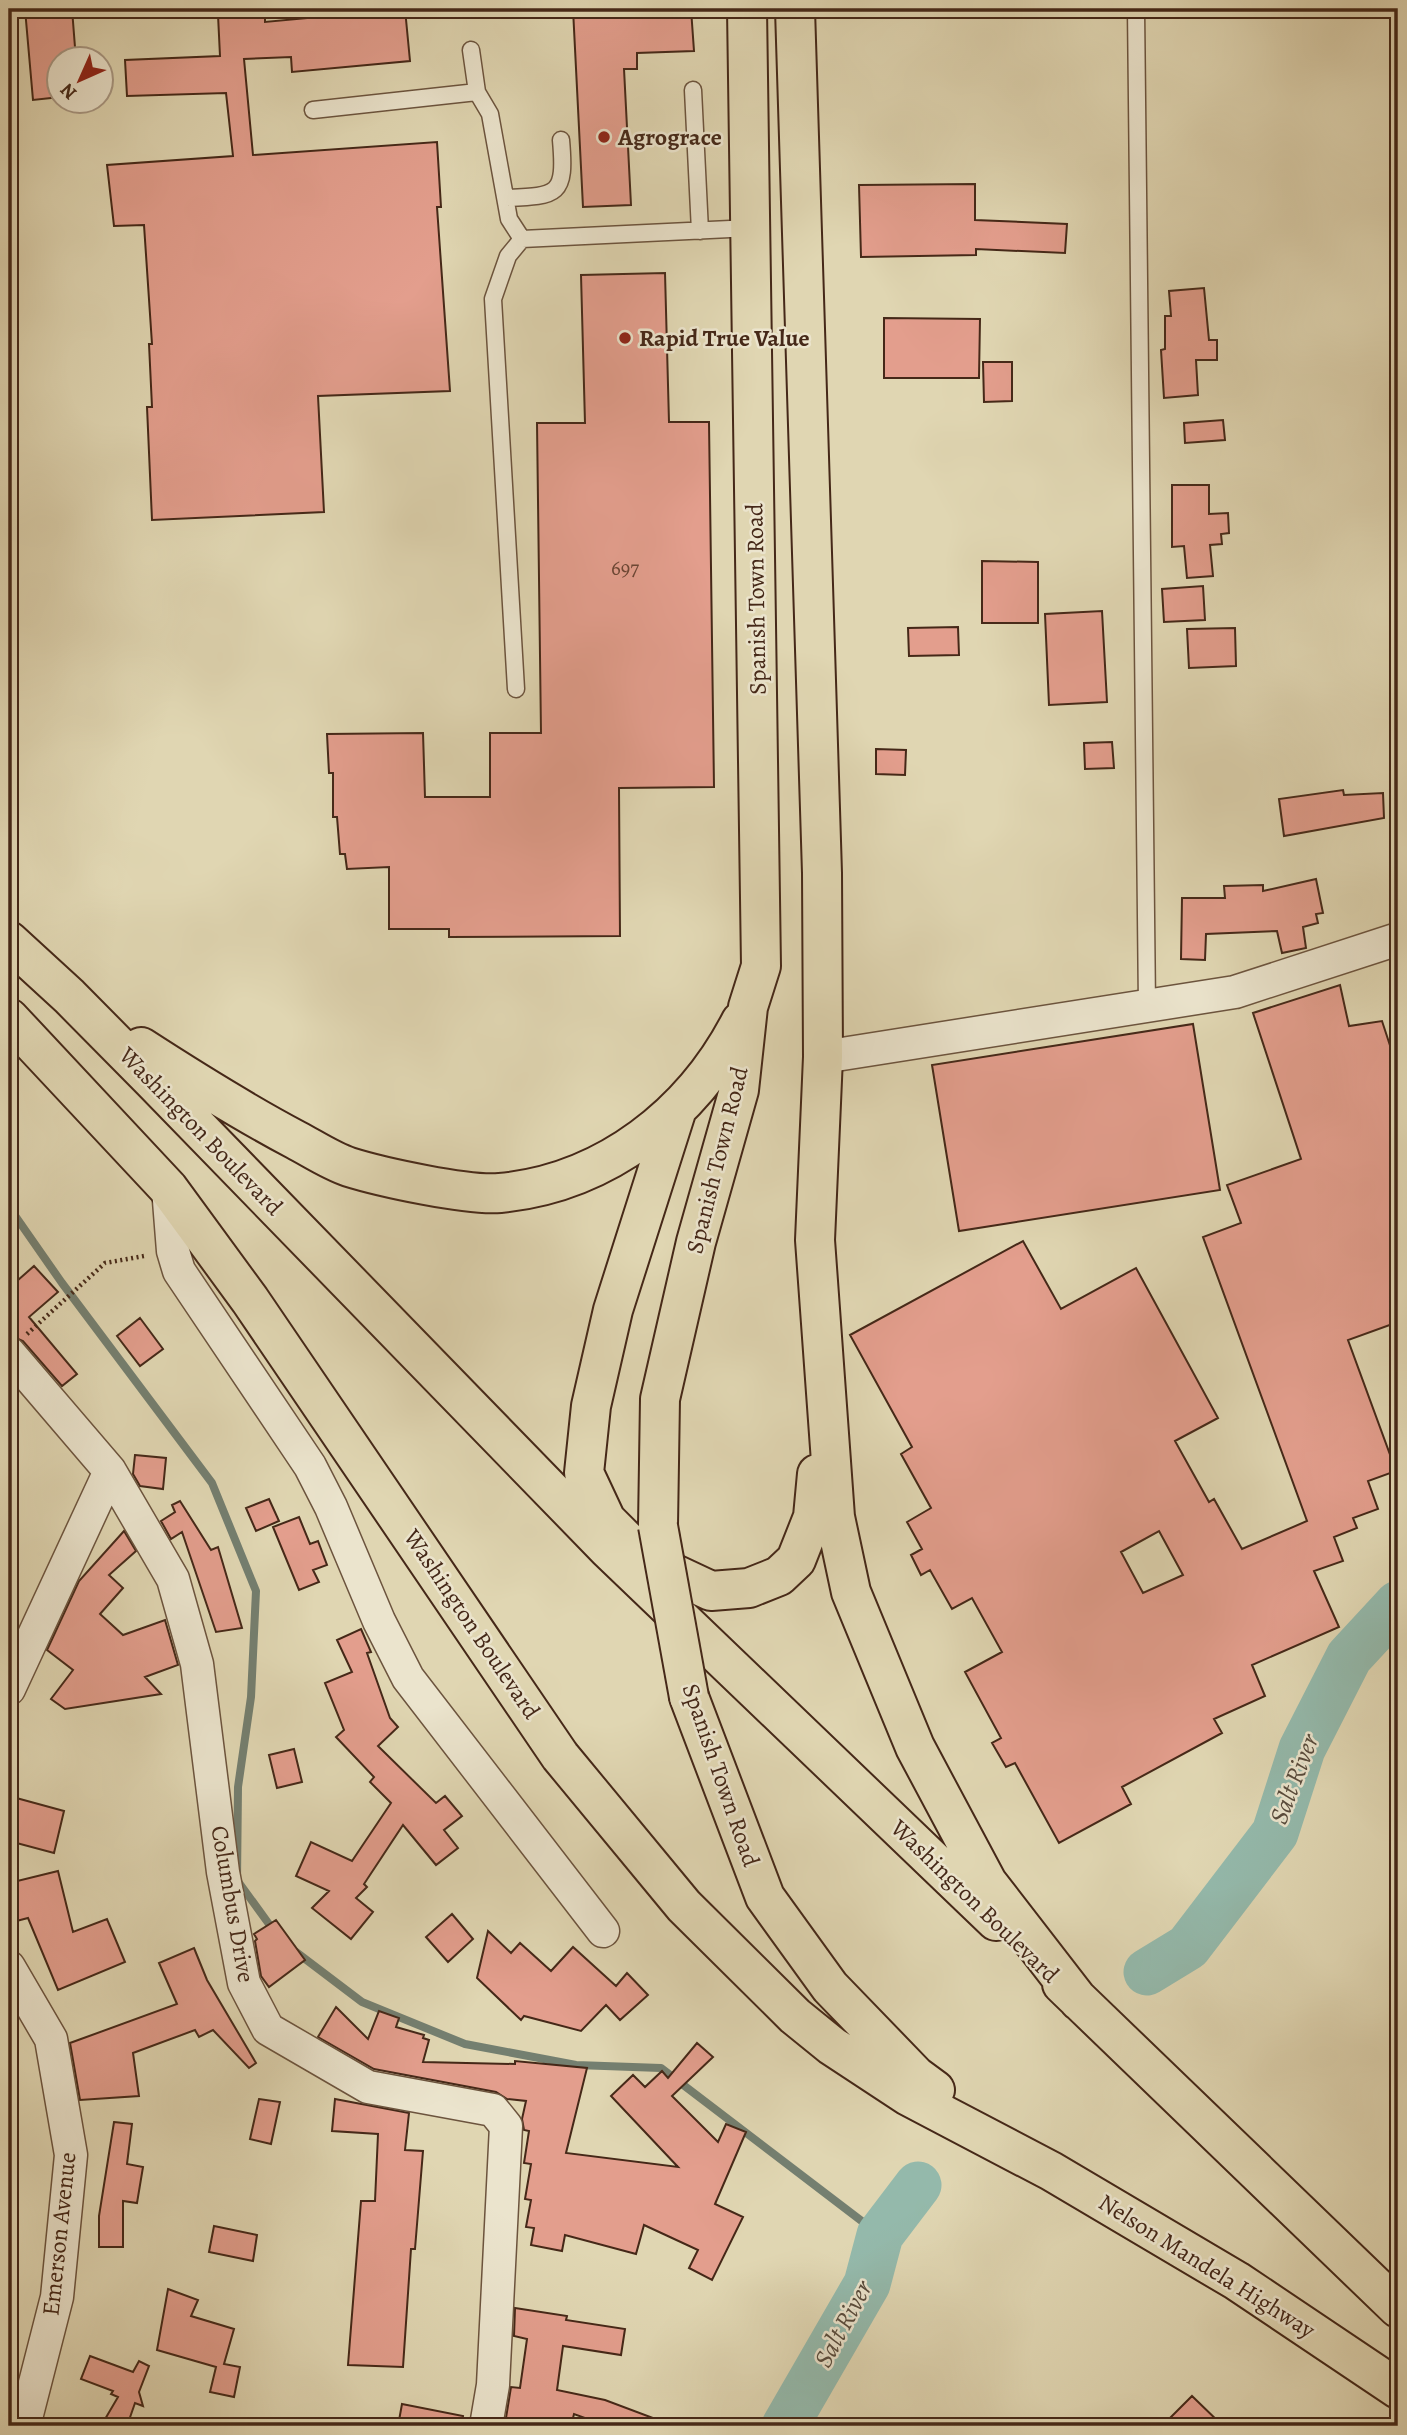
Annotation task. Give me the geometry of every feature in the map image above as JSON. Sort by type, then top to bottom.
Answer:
[{"type":"highway","name":"Spanish Town Road","points":[[747,9],[761,966],[748,1007],[739,1090],[696,1242],[660,1399],[658,1526],[689,1698],[765,1897],[830,1987],[906,2066],[1012,2149]]},
{"type":"highway","points":[[795,9],[822,873],[823,1057],[815,1240],[835,1517],[851,1592],[915,1747],[987,1882],[1079,2001],[1398,2308]]},
{"type":"highway","points":[[751,214],[799,202]]},
{"type":"highway","name":"Washington Boulevard","points":[[9,942],[69,996],[608,1549],[1079,2001]]},
{"type":"highway","points":[[69,996],[114,1031],[240,1111],[347,1166],[443,1187],[499,1193],[561,1181],[606,1163],[635,1145],[691,1097],[726,1051],[748,1007]]},
{"type":"highway","name":"Washington Boulevard","points":[[9,1018],[168,1188],[250,1300],[560,1756],[684,1906],[795,2016],[832,2046],[908,2096],[1012,2149]]},
{"type":"highway","points":[[677,1109],[613,1310],[591,1406],[584,1473],[606,1520],[647,1560],[711,1591],[749,1588],[779,1576],[796,1560],[813,1517],[825,1382]]},
{"type":"highway","name":"Nelson Mandela Highway","points":[[1012,2149],[1237,2281],[1398,2389]]},
{"type":"street","points":[[823,1057],[1235,992],[1398,939]]},
{"type":"street","points":[[168,1188],[173,1251],[178,1271],[310,1466],[331,1507],[379,1621],[408,1678],[603,1931]]},
{"type":"street","name":"Columbus Drive","points":[[14,1347],[110,1471],[173,1579],[189,1628],[210,1751],[223,1872],[244,1983],[268,2029],[368,2087],[493,2110],[506,2126],[493,2385],[486,2426]]},
{"type":"street","points":[[9,1689],[18,1639],[110,1471]]},
{"type":"street","name":"Emerson Avenue","points":[[9,1967],[51,2039],[71,2155],[57,2297],[24,2426]]},
{"type":"lane","points":[[1136,9],[1147,1006]]},
{"type":"lane","points":[[471,50],[477,92],[490,114],[509,219],[522,239]]},
{"type":"lane","points":[[693,90],[700,231]]},
{"type":"lane","points":[[313,110],[477,92]]},
{"type":"lane","points":[[506,198],[546,196],[555,188],[561,178],[561,140]]},
{"type":"lane","points":[[516,688],[493,299],[508,256],[522,239],[700,231],[751,214]]},
{"type":"path","points":[[14,1347],[105,1263],[173,1251]]},
{"type":"building","points":[[25,9],[72,9],[75,46],[46,46],[46,99],[33,100]]},
{"type":"building","points":[[405,9],[410,61],[292,72],[291,57],[244,59],[253,155],[437,142],[441,207],[437,207],[450,391],[318,396],[324,512],[152,520],[147,407],[152,407],[149,344],[152,344],[144,225],[114,226],[107,165],[233,156],[226,93],[127,96],[125,60],[220,56],[218,15],[265,12],[265,22]]},
{"type":"building","name":"Agrograce","points":[[573,9],[691,9],[694,51],[637,53],[637,69],[624,69],[631,205],[583,207]]},
{"type":"building","points":[[975,184],[975,220],[1067,224],[1065,253],[976,249],[976,255],[861,257],[859,185]]},
{"type":"building","points":[[665,273],[669,422],[709,422],[714,787],[619,788],[620,936],[449,937],[449,929],[389,929],[389,867],[347,869],[345,854],[340,854],[337,817],[333,817],[333,773],[329,773],[327,734],[423,733],[425,797],[490,797],[490,733],[541,733],[537,423],[585,423],[581,275]]},
{"type":"building","points":[[1204,288],[1209,340],[1217,340],[1217,360],[1196,360],[1198,395],[1164,398],[1161,350],[1165,349],[1165,316],[1171,316],[1169,291]]},
{"type":"building","points":[[884,318],[980,319],[979,378],[884,378]]},
{"type":"building","points":[[983,362],[1012,362],[1012,401],[984,402]]},
{"type":"building","points":[[1223,420],[1225,440],[1185,443],[1184,423]]},
{"type":"building","points":[[1172,485],[1209,485],[1209,514],[1228,513],[1229,533],[1221,534],[1222,544],[1210,545],[1213,576],[1187,578],[1184,546],[1172,547]]},
{"type":"building","points":[[982,561],[1038,562],[1038,623],[982,623]]},
{"type":"building","points":[[1203,586],[1205,620],[1164,622],[1162,589]]},
{"type":"building","points":[[1102,611],[1107,702],[1049,705],[1045,614]]},
{"type":"building","points":[[958,627],[959,655],[909,656],[908,628]]},
{"type":"building","points":[[1235,628],[1236,666],[1189,668],[1187,629]]},
{"type":"building","points":[[1112,742],[1114,768],[1085,769],[1084,743]]},
{"type":"building","points":[[876,749],[906,750],[905,775],[876,774]]},
{"type":"building","points":[[1343,790],[1344,795],[1383,793],[1384,818],[1284,836],[1279,799]]},
{"type":"building","points":[[1316,879],[1323,913],[1316,914],[1318,923],[1303,927],[1306,948],[1282,953],[1277,931],[1206,934],[1205,960],[1181,959],[1182,898],[1225,898],[1224,886],[1263,885],[1263,891]]},
{"type":"building","points":[[1340,985],[1349,1026],[1382,1021],[1398,1070],[1398,1322],[1348,1340],[1396,1471],[1368,1481],[1378,1509],[1353,1518],[1357,1528],[1334,1537],[1343,1561],[1314,1571],[1339,1627],[1252,1665],[1265,1696],[1214,1719],[1222,1733],[1122,1787],[1131,1804],[1059,1843],[1015,1763],[1006,1767],[992,1743],[1001,1738],[965,1672],[1002,1652],[972,1598],[952,1609],[930,1570],[921,1575],[911,1555],[922,1549],[907,1522],[931,1508],[901,1454],[912,1447],[850,1335],[1023,1241],[1061,1309],[1136,1268],[1218,1418],[1175,1441],[1209,1502],[1214,1499],[1242,1549],[1307,1521],[1203,1237],[1241,1223],[1227,1185],[1301,1159],[1253,1013]],"holes":[[[1159,1531],[1183,1575],[1143,1593],[1121,1552]]]},
{"type":"building","points":[[1193,1024],[1220,1190],[959,1231],[932,1065]]},
{"type":"building","points":[[34,1266],[58,1292],[29,1317],[77,1374],[62,1386],[23,1341],[9,1335],[9,1288]]},
{"type":"building","points":[[140,1318],[163,1349],[140,1366],[117,1336]]},
{"type":"building","points":[[135,1455],[166,1458],[163,1489],[140,1486],[133,1474]]},
{"type":"building","points":[[269,1499],[279,1521],[256,1531],[246,1508]]},
{"type":"building","points":[[180,1501],[211,1550],[218,1547],[242,1628],[216,1632],[182,1532],[171,1539],[161,1521],[175,1512],[172,1505]]},
{"type":"building","points":[[299,1517],[310,1544],[318,1541],[327,1565],[313,1570],[319,1582],[299,1590],[273,1527]]},
{"type":"building","points":[[124,1531],[136,1551],[109,1575],[123,1588],[100,1614],[123,1635],[165,1620],[178,1665],[145,1677],[161,1694],[65,1709],[51,1699],[73,1670],[47,1650],[79,1581]]},
{"type":"building","points":[[361,1629],[371,1652],[367,1653],[390,1718],[398,1727],[378,1746],[436,1803],[445,1796],[462,1816],[444,1830],[458,1848],[436,1865],[403,1825],[364,1884],[367,1887],[356,1898],[373,1912],[351,1939],[312,1908],[329,1891],[296,1876],[311,1842],[352,1861],[391,1803],[370,1782],[374,1777],[336,1737],[344,1730],[325,1683],[352,1672],[337,1640]]},
{"type":"building","points":[[294,1749],[302,1782],[277,1788],[269,1755]]},
{"type":"building","points":[[9,1796],[64,1811],[54,1853],[9,1841]]},
{"type":"building","points":[[58,1871],[73,1932],[107,1919],[125,1962],[58,1990],[28,1918],[9,1923],[9,1883]]},
{"type":"building","points":[[452,1914],[473,1939],[448,1962],[426,1937]]},
{"type":"building","points":[[276,1920],[305,1960],[269,1987],[261,1976],[255,1941],[257,1939],[254,1934]]},
{"type":"building","points":[[488,1931],[511,1953],[520,1943],[551,1971],[573,1947],[616,1986],[627,1973],[648,1995],[620,2020],[606,2005],[581,2031],[524,2016],[521,2020],[477,1978]]},
{"type":"building","points":[[194,1948],[207,1980],[256,2063],[249,2068],[213,2030],[199,2037],[195,2030],[133,2053],[139,2096],[80,2100],[70,2043],[177,2004],[159,1963]]},
{"type":"building","points":[[336,2007],[368,2039],[379,2011],[399,2018],[396,2027],[424,2035],[423,2038],[429,2040],[423,2062],[515,2064],[515,2061],[587,2068],[566,2153],[678,2167],[611,2096],[633,2075],[645,2087],[662,2071],[668,2078],[697,2043],[713,2057],[672,2096],[718,2142],[726,2124],[746,2132],[715,2204],[743,2217],[712,2280],[689,2268],[698,2250],[644,2225],[636,2254],[565,2235],[562,2251],[531,2245],[534,2228],[526,2227],[531,2200],[525,2199],[531,2164],[524,2163],[529,2131],[524,2130],[522,2119],[526,2101],[507,2099],[496,2092],[374,2069],[318,2037]]},
{"type":"building","points":[[259,2099],[280,2102],[271,2144],[250,2139]]},
{"type":"building","points":[[335,2099],[409,2113],[405,2150],[423,2151],[415,2249],[411,2249],[403,2367],[348,2365],[361,2201],[375,2201],[378,2134],[332,2131]]},
{"type":"building","points":[[114,2122],[132,2124],[127,2164],[143,2167],[137,2203],[123,2201],[123,2247],[99,2247],[99,2216]]},
{"type":"building","points":[[214,2226],[257,2235],[253,2261],[209,2252]]},
{"type":"building","points":[[168,2289],[198,2300],[191,2316],[234,2329],[224,2364],[240,2367],[234,2397],[210,2392],[216,2367],[157,2350]]},
{"type":"building","points":[[515,2308],[567,2316],[566,2320],[625,2329],[621,2355],[563,2346],[557,2390],[605,2400],[669,2424],[668,2426],[607,2426],[574,2414],[571,2426],[505,2424],[511,2387],[520,2388],[527,2339],[514,2336]]},
{"type":"building","points":[[90,2356],[133,2372],[139,2361],[149,2366],[139,2392],[143,2406],[135,2403],[127,2426],[101,2426],[118,2397],[111,2394],[113,2391],[81,2379]]},
{"type":"building","points":[[1192,2396],[1223,2426],[1162,2426]]},
{"type":"building","points":[[402,2404],[463,2416],[462,2426],[398,2426]]},
{"type":"waterway","points":[[9,1207],[62,1283],[212,1483],[256,1591],[251,1697],[238,1787],[237,1880],[274,1931]]},
{"type":"waterway","name":"Salt River","points":[[1147,1972],[1188,1947],[1275,1833],[1302,1749],[1349,1657],[1398,1604]]},
{"type":"waterway","points":[[296,1952],[362,2002],[465,2044],[576,2065],[661,2068],[880,2235]]},
{"type":"waterway","name":"Salt River","points":[[785,2426],[867,2284],[880,2235],[918,2185]]},
{"type":"place","name":"Agrograce","points":[[604,137]]},
{"type":"place","name":"Rapid True Value","points":[[625,338]]}]
